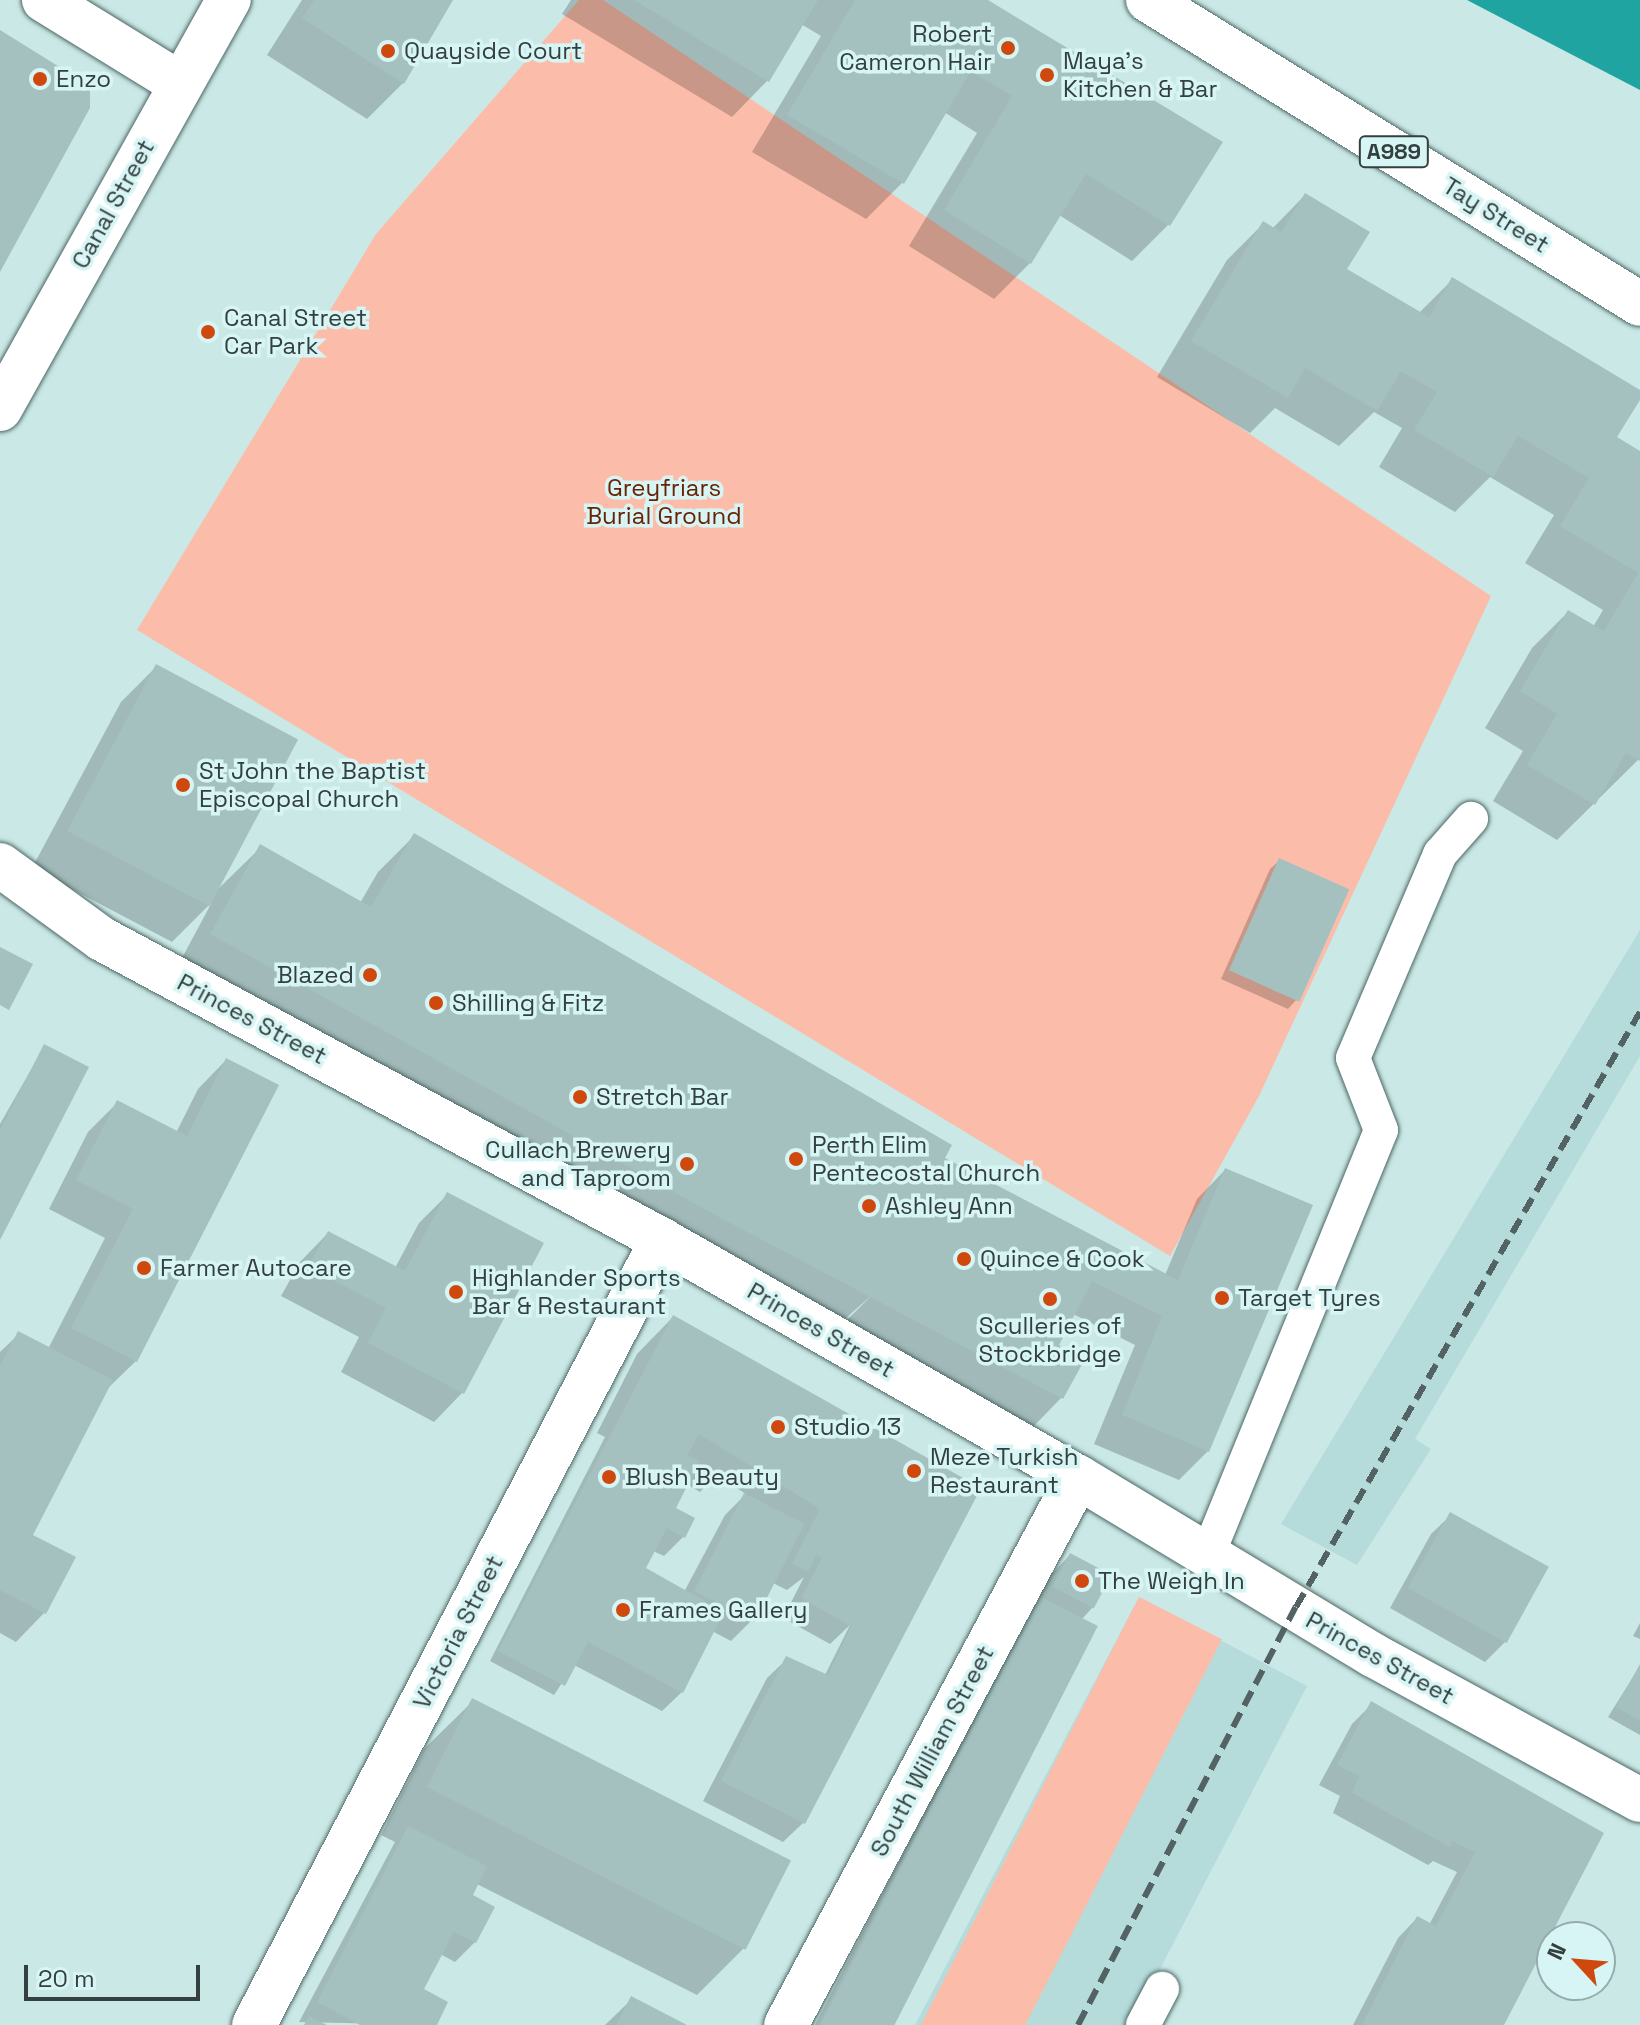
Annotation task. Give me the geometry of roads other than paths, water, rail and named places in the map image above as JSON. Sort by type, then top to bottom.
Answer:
[{"type":"street","points":[[44,0],[179,83]]},
{"type":"street","name":"Canal Street","points":[[0,409],[179,83],[229,0]]},
{"type":"street","name":"Tay Street","points":[[1148,0],[1640,304]]},
{"type":"street","name":"Princes Street","points":[[0,865],[102,939],[662,1240],[1078,1477],[1206,1559],[1640,1800]]},
{"type":"street","name":"Victoria Street","points":[[254,2025],[662,1240]]},
{"type":"street","name":"South William Street","points":[[786,2025],[1078,1477]]},
{"type":"lane","points":[[1206,1559],[1381,1130],[1353,1058],[1440,854],[1471,819]]},
{"type":"lane","points":[[1143,2025],[1162,1989]]},
{"type":"water","points":[[1467,0],[1640,0],[1640,90]]},
{"type":"railway","points":[[1078,2025],[1296,1607],[1640,1012]]},
{"type":"place","name":"Robert Cameron Hair","points":[[1008,48]]},
{"type":"place","name":"Quayside Court","points":[[388,51]]},
{"type":"place","name":"Maya's Kitchen & Bar","points":[[1047,75]]},
{"type":"place","name":"Enzo","points":[[40,79]]},
{"type":"place","name":"Canal Street Car Park","points":[[208,332]]},
{"type":"place","name":"St John the Baptist Episcopal Church","points":[[183,785]]},
{"type":"place","name":"Blazed","points":[[370,975]]},
{"type":"place","name":"Shilling & Fitz","points":[[436,1003]]},
{"type":"place","name":"Stretch Bar","points":[[580,1097]]},
{"type":"place","name":"Perth Elim Pentecostal Church","points":[[796,1159]]},
{"type":"place","name":"Cullach Brewery and Taproom","points":[[687,1164]]},
{"type":"place","name":"Ashley Ann","points":[[869,1206]]},
{"type":"place","name":"Quince & Cook","points":[[964,1259]]},
{"type":"place","name":"Farmer Autocare","points":[[144,1268]]},
{"type":"place","name":"Highlander Sports Bar & Restaurant","points":[[456,1292]]},
{"type":"place","name":"Target Tyres","points":[[1222,1298]]},
{"type":"place","name":"Sculleries of Stockbridge","points":[[1050,1299]]},
{"type":"place","name":"Studio 13","points":[[778,1427]]},
{"type":"place","name":"Meze Turkish Restaurant","points":[[914,1471]]},
{"type":"place","name":"Blush Beauty","points":[[609,1477]]},
{"type":"place","name":"The Weigh In","points":[[1082,1581]]},
{"type":"place","name":"Frames Gallery","points":[[623,1610]]},
{"type":"park label","name":"Greyfriars Burial Ground","points":[[664,502]]}]
